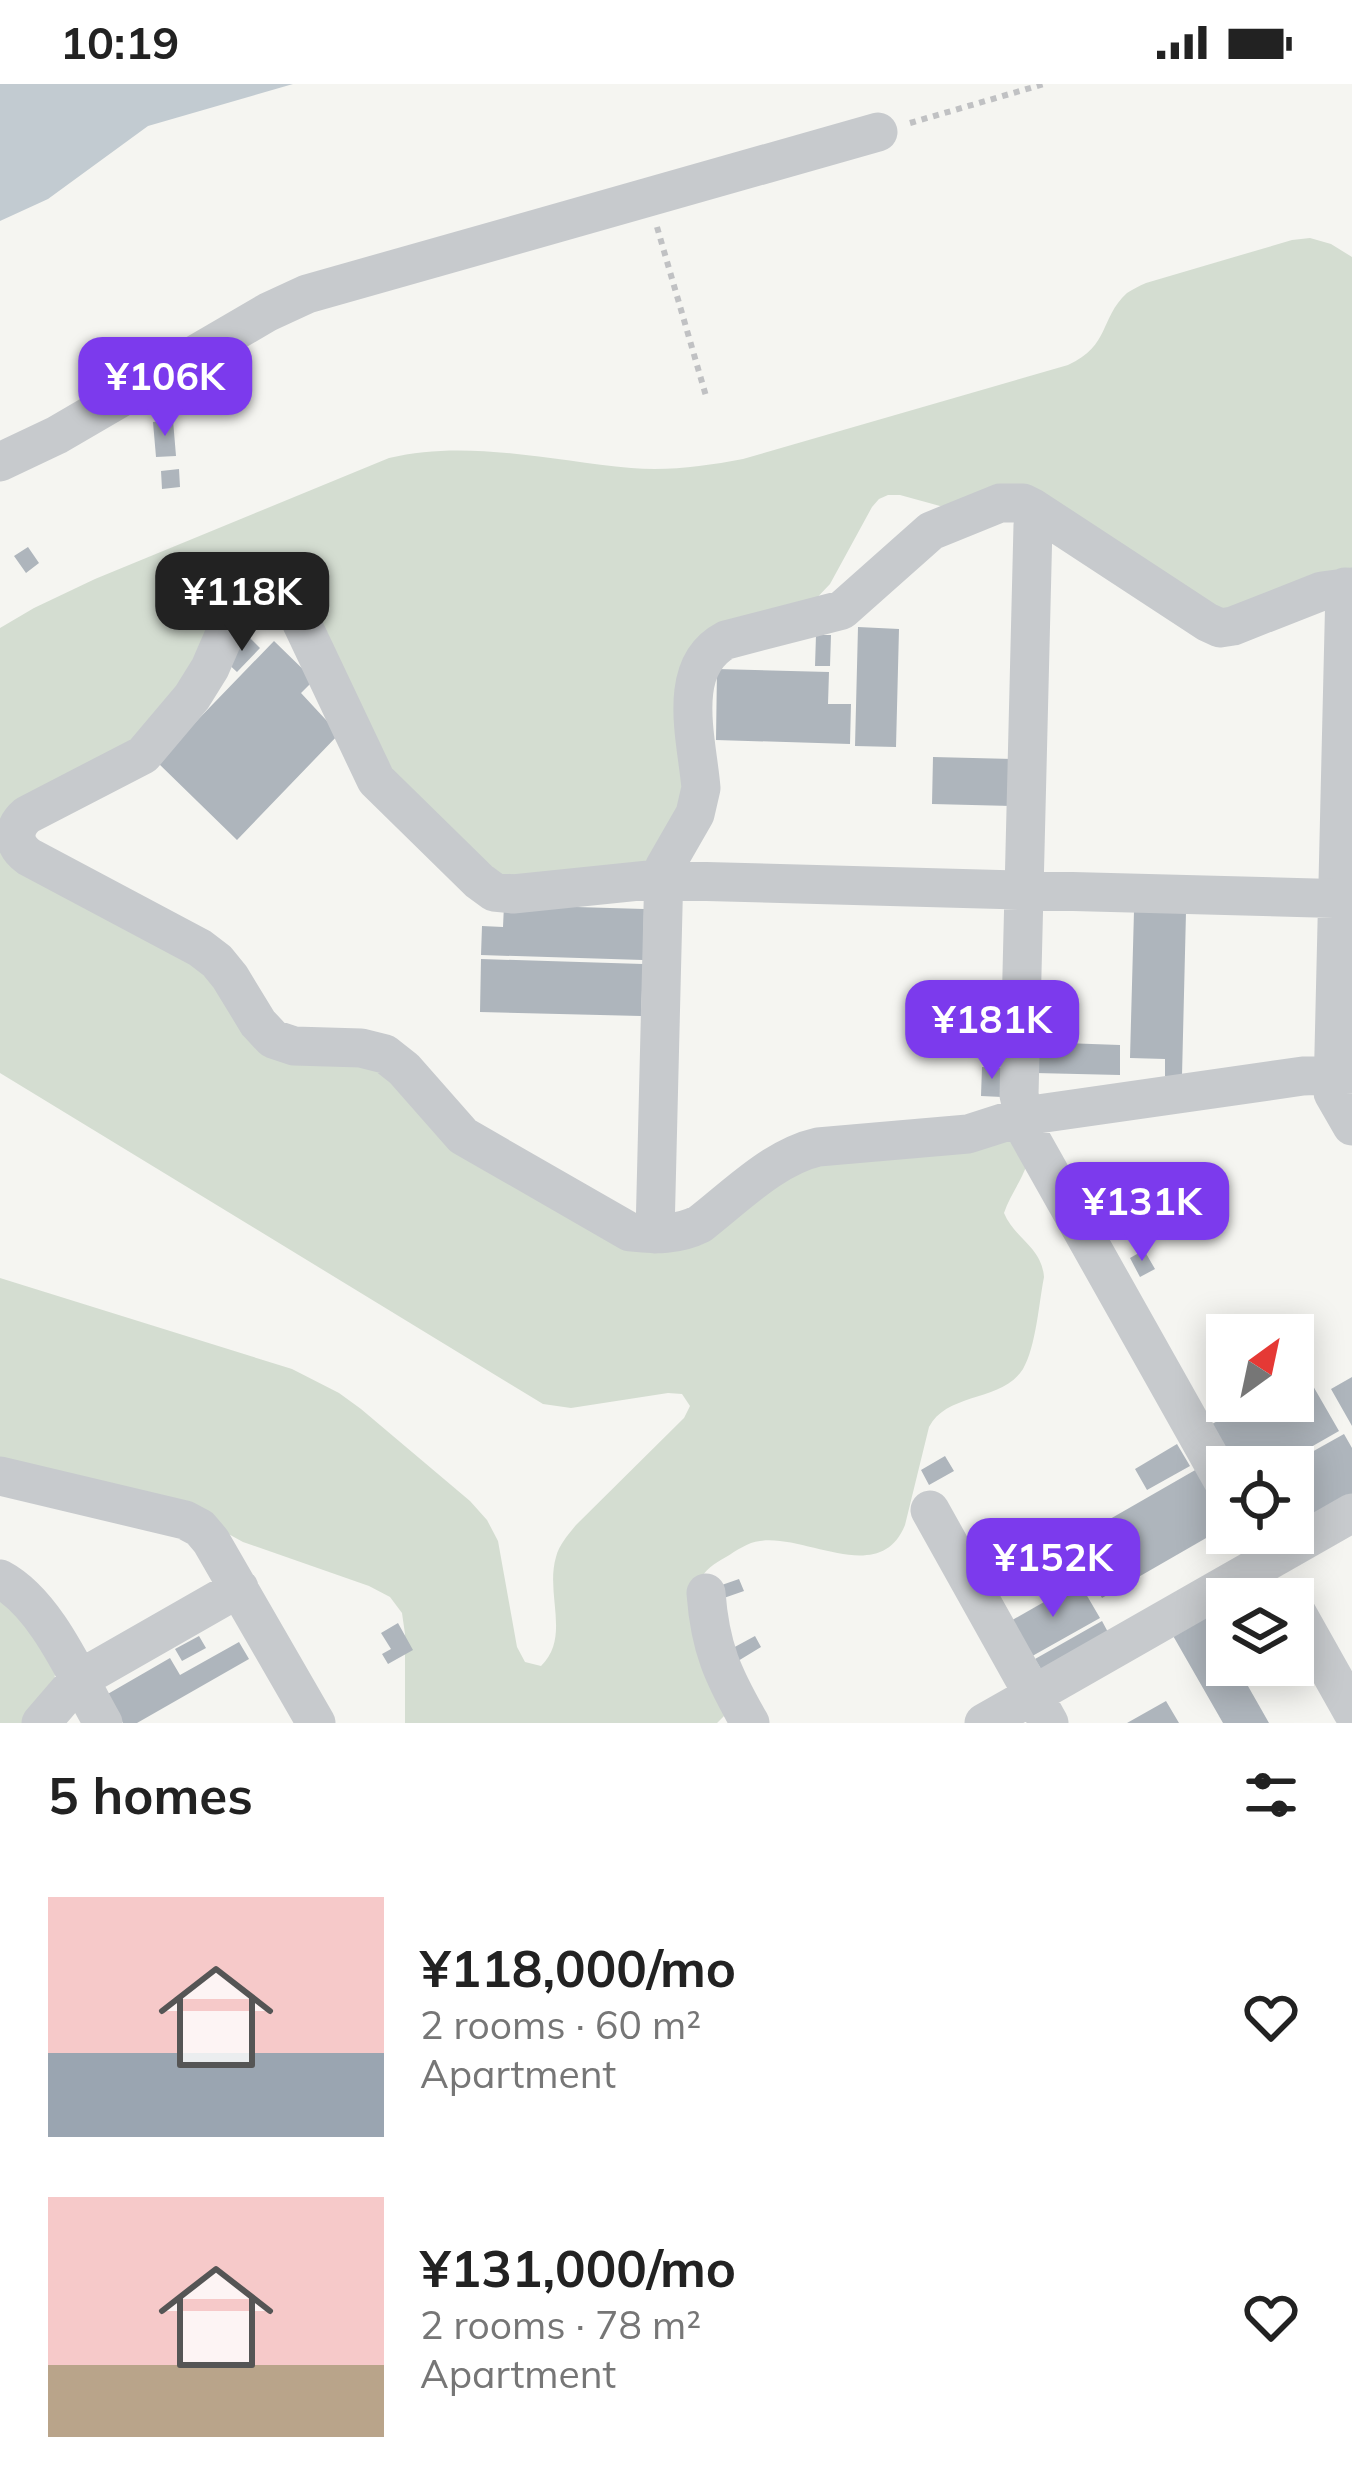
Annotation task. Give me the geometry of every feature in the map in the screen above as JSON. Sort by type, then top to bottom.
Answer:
[{"type":"street","points":[[0,462],[57,435],[307,294],[878,132]]},
{"type":"street","points":[[655,1234],[663,880],[664,868],[700,802],[693,680],[714,646],[842,610],[920,539],[1000,503],[1023,503],[1220,628],[1322,591],[1349,587],[1343,1074],[1333,1093],[1352,1126]]},
{"type":"street","points":[[1040,513],[1033,525],[1019,1095],[1028,1134],[1206,1451]]},
{"type":"street","points":[[1343,1074],[1024,1116],[968,1134],[818,1147],[784,1160],[700,1224],[674,1233],[631,1232],[480,1147],[448,1121],[385,1054],[361,1048],[294,1046],[273,1039],[217,961],[29,857],[16,842],[15,831],[27,815],[143,755],[193,698],[230,626],[262,600],[275,598],[296,611],[376,780],[494,892],[663,880],[1345,899]]},
{"type":"street","points":[[0,1475],[184,1520],[200,1528],[316,1723]]},
{"type":"street","points":[[930,1510],[1041,1709]]},
{"type":"street","points":[[1314,1527],[1352,1513]]},
{"type":"street","points":[[984,1723],[1041,1709],[1251,1554]]},
{"type":"street","points":[[0,1580],[29,1600],[103,1723]]},
{"type":"street","points":[[40,1723],[78,1680],[239,1588]]},
{"type":"street","points":[[706,1593],[717,1661],[750,1723]]},
{"type":"street","points":[[1314,1643],[1352,1711]]},
{"type":"path","points":[[878,132],[1044,84]]},
{"type":"path","points":[[649,198],[706,396]]},
{"type":"shaded area","points":[[0,84],[293,84],[148,126],[48,199],[0,221]]},
{"type":"shaded area","points":[[1310,238],[1352,257],[1352,578],[1231,617],[1037,501],[940,506],[888,495],[872,507],[830,584],[811,604],[722,632],[692,788],[666,846],[640,867],[513,885],[394,786],[276,588],[147,738],[6,830],[196,956],[251,1029],[359,1057],[628,1241],[788,1168],[1010,1137],[1027,1164],[1004,1213],[1038,1258],[1044,1277],[1034,1337],[1023,1369],[1002,1387],[937,1416],[929,1427],[905,1525],[893,1543],[878,1553],[840,1554],[760,1541],[704,1574],[699,1582],[724,1716],[717,1723],[405,1723],[405,1634],[402,1613],[390,1597],[223,1531],[0,1464],[0,1278],[292,1369],[361,1409],[487,1520],[498,1541],[517,1647],[525,1662],[541,1666],[554,1642],[553,1571],[562,1544],[684,1418],[690,1406],[682,1394],[668,1393],[571,1408],[543,1404],[0,1073],[0,628],[95,579],[389,458],[479,451],[631,468],[702,466],[743,459],[1068,365],[1091,349],[1118,303],[1136,288]]},
{"type":"shaded area","points":[[0,1595],[19,1609],[55,1674],[53,1690],[28,1723],[0,1723]]},
{"type":"building","points":[[173,420],[176,456],[156,457],[153,422]]},
{"type":"building","points":[[179,469],[180,487],[162,489],[161,471]]},
{"type":"building","points":[[28,547],[39,563],[26,573],[14,556]]},
{"type":"building","points":[[858,627],[899,629],[896,747],[855,746]]},
{"type":"building","points":[[247,635],[260,648],[237,672],[224,660]]},
{"type":"building","points":[[816,635],[831,635],[830,666],[815,666]]},
{"type":"building","points":[[274,641],[314,680],[301,693],[339,734],[237,840],[157,762]]},
{"type":"building","points":[[717,669],[829,672],[828,704],[851,704],[850,744],[716,740]]},
{"type":"building","points":[[933,757],[1013,759],[1012,806],[932,804]]},
{"type":"building","points":[[504,905],[644,909],[643,960],[481,955],[482,926],[503,927]]},
{"type":"building","points":[[1134,911],[1186,912],[1182,1076],[1165,1076],[1165,1059],[1130,1058]]},
{"type":"building","points":[[481,959],[643,964],[641,1016],[480,1012]]},
{"type":"building","points":[[1036,1042],[1120,1045],[1120,1075],[1035,1073]]},
{"type":"building","points":[[982,1067],[1002,1068],[1002,1097],[981,1096]]},
{"type":"building","points":[[1144,1250],[1155,1269],[1140,1277],[1130,1258]]},
{"type":"building","points":[[1352,1377],[1352,1426],[1331,1389]]},
{"type":"building","points":[[1314,1388],[1339,1431],[1313,1446],[1217,1446],[1207,1427],[1216,1422],[1314,1422]]},
{"type":"building","points":[[1344,1434],[1352,1448],[1352,1498],[1314,1519],[1314,1451]]},
{"type":"building","points":[[1177,1444],[1190,1466],[1147,1490],[1135,1469]]},
{"type":"building","points":[[945,1456],[954,1471],[929,1485],[921,1470]]},
{"type":"building","points":[[1197,1469],[1206,1486],[1206,1538],[1102,1598],[1070,1542]]},
{"type":"building","points":[[739,1579],[744,1591],[721,1599],[716,1587]]},
{"type":"building","points":[[1079,1582],[1100,1618],[1027,1659],[1007,1623]]},
{"type":"building","points":[[1206,1615],[1206,1686],[1248,1686],[1269,1723],[1223,1723],[1172,1634]]},
{"type":"building","points":[[1102,1621],[1110,1636],[1044,1674],[1035,1659]]},
{"type":"building","points":[[398,1623],[413,1650],[388,1664],[382,1654],[391,1649],[381,1633]]},
{"type":"building","points":[[199,1636],[206,1648],[182,1661],[175,1649]]},
{"type":"building","points":[[755,1636],[761,1647],[738,1661],[731,1649]]},
{"type":"building","points":[[239,1642],[249,1659],[137,1723],[123,1723],[106,1695],[170,1658],[180,1675]]},
{"type":"building","points":[[1166,1701],[1179,1723],[1127,1723]]}]
